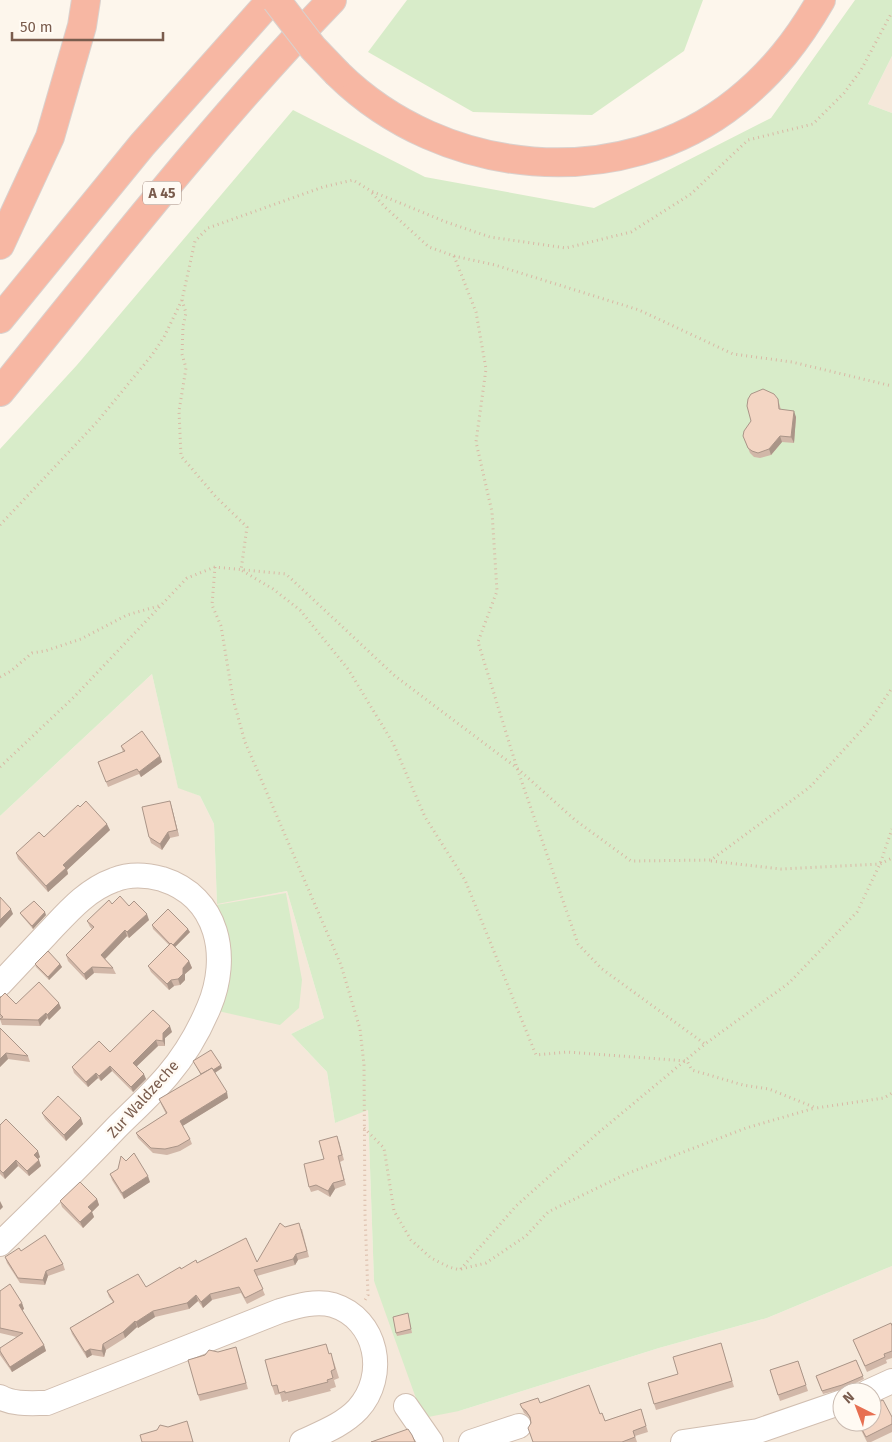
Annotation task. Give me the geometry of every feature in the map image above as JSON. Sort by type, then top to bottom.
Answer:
[{"type":"highway","points":[[0,245],[50,137],[82,26],[86,0]]},
{"type":"highway","points":[[0,319],[142,145],[271,0]]},
{"type":"highway","points":[[276,0],[314,48],[354,90],[411,128],[438,140],[489,156],[511,160],[556,163],[590,160],[630,153],[667,141],[711,118],[736,102],[766,75],[793,45],[818,4]]},
{"type":"highway","name":"A 45","points":[[0,392],[176,176],[291,42],[332,0]]},
{"type":"street","name":"Zur Waldzeche","points":[[0,984],[77,903],[95,889],[115,879],[150,876],[170,882],[186,890],[205,910],[212,921],[217,935],[219,953],[217,978],[210,1005],[196,1034],[168,1074],[86,1160],[0,1244]]},
{"type":"street","points":[[0,1397],[26,1404],[48,1403],[280,1311],[308,1304],[332,1305],[346,1311],[355,1318],[370,1338],[376,1360],[375,1375],[370,1391],[358,1409],[339,1424],[302,1442]]},
{"type":"street","points":[[683,1442],[758,1431],[832,1405]]},
{"type":"street","points":[[406,1406],[431,1442]]},
{"type":"street","points":[[471,1442],[519,1426]]},
{"type":"path","points":[[0,524],[97,422],[164,338],[182,300],[195,241],[208,228],[323,187],[353,180],[371,191],[446,222],[490,237],[566,248],[631,232],[691,194],[748,140],[812,124],[844,93],[861,70],[892,12]]},
{"type":"path","points":[[371,191],[386,208],[429,247],[454,256],[495,265],[639,310],[733,354],[792,362],[892,386]]},
{"type":"path","points":[[454,256],[476,312],[486,369],[476,442],[492,512],[497,592],[478,642],[517,768],[578,944],[602,969],[705,1044]]},
{"type":"path","points":[[182,300],[186,312],[183,326],[182,354],[186,368],[179,411],[181,456],[216,497],[248,527],[241,570]]},
{"type":"path","points":[[215,567],[212,605],[221,626],[233,699],[245,742],[341,965],[360,1029],[364,1065],[368,1295],[355,1318]]},
{"type":"path","points":[[0,767],[74,697],[187,578],[215,567],[286,574],[395,676],[517,768],[574,820],[631,861],[711,860],[781,869],[880,864],[892,858]]},
{"type":"path","points":[[241,570],[273,589],[300,610],[348,668],[393,743],[425,816],[465,880],[536,1055],[567,1052],[687,1060]]},
{"type":"path","points":[[0,677],[11,671],[32,652],[45,651],[81,639],[128,615],[163,604]]},
{"type":"path","points":[[711,860],[810,786],[869,722],[892,688]]},
{"type":"path","points":[[460,1270],[516,1206],[598,1133],[705,1044],[789,983],[857,912],[880,864],[892,829]]},
{"type":"path","points":[[687,1060],[692,1070],[743,1085],[769,1089],[816,1108]]},
{"type":"path","points":[[364,1128],[384,1148],[394,1211],[411,1240],[431,1258],[460,1270],[486,1263],[526,1236],[548,1212],[626,1174],[746,1128],[816,1108],[884,1098],[892,1093]]},
{"type":"shaded area","points":[[892,56],[892,113],[868,104]]},
{"type":"shaded area","points":[[152,674],[178,787],[200,796],[214,824],[217,903],[287,891],[324,1018],[291,1034],[327,1072],[335,1123],[368,1109],[374,1281],[459,1411],[659,1348],[767,1318],[892,1266],[892,1442],[0,1442],[0,816]]},
{"type":"green space","points":[[407,0],[703,0],[684,51],[592,115],[473,112],[368,52]]},
{"type":"green space","points":[[855,0],[892,0],[892,56],[868,104],[892,113],[892,1266],[767,1318],[659,1348],[459,1411],[423,1418],[374,1281],[368,1110],[335,1123],[327,1072],[291,1034],[324,1018],[287,891],[217,904],[214,824],[200,796],[178,788],[152,674],[0,816],[0,449],[77,365],[293,110],[425,177],[594,208],[771,118]]},
{"type":"green space","points":[[286,893],[302,980],[299,1008],[280,1025],[218,1011],[230,961],[230,951],[226,928],[216,905]]},
{"type":"building","points":[[763,389],[774,394],[778,399],[779,409],[794,411],[791,437],[780,436],[769,449],[758,453],[748,448],[743,436],[751,421],[747,406],[748,399],[751,394]]},
{"type":"building","points":[[142,731],[160,756],[139,772],[137,769],[106,782],[98,762],[125,751],[121,746]]},
{"type":"building","points":[[86,801],[107,824],[63,865],[66,868],[46,886],[16,853],[39,832],[44,837],[78,805],[80,807]]},
{"type":"building","points":[[170,801],[177,830],[168,832],[160,844],[149,837],[142,807]]},
{"type":"building","points":[[120,896],[129,906],[134,901],[147,914],[127,932],[125,930],[101,955],[113,968],[92,967],[84,974],[66,955],[94,927],[87,921],[109,900],[112,904]]},
{"type":"building","points":[[0,897],[11,909],[0,920]]},
{"type":"building","points":[[34,901],[45,912],[32,926],[20,913]]},
{"type":"building","points":[[168,909],[188,929],[173,945],[152,925]]},
{"type":"building","points":[[171,943],[189,961],[183,968],[183,974],[178,979],[171,980],[167,984],[148,966]]},
{"type":"building","points":[[48,951],[60,964],[48,977],[35,964]]},
{"type":"building","points":[[39,982],[59,1003],[47,1015],[46,1013],[38,1020],[0,1019],[3,1017],[0,1014],[0,998],[5,993],[16,1004]]},
{"type":"building","points":[[153,1010],[170,1026],[163,1033],[163,1041],[156,1040],[133,1063],[144,1074],[131,1087],[110,1066],[99,1076],[96,1073],[86,1082],[72,1067],[99,1041],[110,1052]]},
{"type":"building","points":[[0,1028],[28,1056],[6,1053],[0,1059]]},
{"type":"building","points":[[211,1050],[221,1065],[201,1074],[193,1061]]},
{"type":"building","points":[[212,1068],[227,1092],[180,1121],[190,1139],[178,1146],[165,1149],[151,1148],[136,1133],[167,1113],[159,1099]]},
{"type":"building","points":[[58,1096],[81,1118],[64,1135],[42,1113]]},
{"type":"building","points":[[6,1119],[38,1151],[34,1155],[39,1160],[27,1171],[16,1160],[3,1173],[0,1170],[0,1125]]},
{"type":"building","points":[[337,1136],[342,1155],[338,1156],[344,1180],[333,1183],[328,1191],[316,1185],[309,1187],[304,1164],[324,1159],[319,1141]]},
{"type":"building","points":[[134,1153],[148,1176],[122,1193],[110,1174],[118,1169],[121,1156],[126,1161]]},
{"type":"building","points":[[80,1182],[97,1199],[88,1207],[92,1211],[80,1222],[60,1201]]},
{"type":"building","points":[[280,1223],[285,1227],[299,1223],[307,1251],[296,1254],[293,1259],[254,1270],[263,1289],[245,1298],[239,1287],[210,1294],[201,1302],[196,1295],[187,1303],[153,1311],[135,1321],[123,1332],[103,1344],[102,1351],[90,1349],[85,1352],[70,1328],[114,1302],[107,1291],[138,1274],[146,1287],[180,1267],[181,1269],[196,1260],[197,1263],[246,1238],[257,1262]]},
{"type":"building","points":[[45,1235],[63,1264],[46,1271],[43,1280],[18,1278],[5,1257],[19,1248],[21,1251]]},
{"type":"building","points":[[10,1284],[22,1303],[19,1305],[44,1345],[10,1367],[0,1348],[23,1333],[0,1328],[0,1291]]},
{"type":"building","points":[[408,1313],[411,1329],[396,1333],[393,1317]]},
{"type":"building","points":[[891,1323],[892,1351],[884,1354],[885,1357],[865,1366],[853,1340]]},
{"type":"building","points":[[721,1343],[732,1381],[654,1404],[648,1383],[678,1374],[673,1357]]},
{"type":"building","points":[[326,1344],[329,1354],[331,1353],[335,1369],[331,1371],[333,1378],[327,1380],[328,1382],[285,1393],[285,1391],[279,1393],[277,1385],[272,1386],[265,1360]]},
{"type":"building","points":[[236,1347],[246,1383],[198,1395],[188,1360],[205,1355],[209,1350],[218,1352]]},
{"type":"building","points":[[856,1360],[863,1376],[849,1382],[832,1382],[832,1388],[822,1391],[816,1376]]},
{"type":"building","points":[[798,1361],[806,1385],[778,1395],[770,1370]]},
{"type":"building","points":[[589,1385],[600,1414],[602,1413],[605,1421],[641,1409],[646,1426],[633,1431],[635,1437],[622,1442],[533,1442],[528,1428],[531,1423],[530,1417],[520,1404],[538,1398],[540,1403]]},
{"type":"building","points":[[882,1400],[892,1417],[892,1424],[882,1429]]},
{"type":"building","points":[[187,1421],[193,1442],[142,1442],[140,1435],[157,1430],[160,1425],[168,1427]]},
{"type":"building","points":[[408,1429],[415,1442],[371,1442]]},
{"type":"building","points":[[863,1432],[876,1432],[866,1437]]}]
